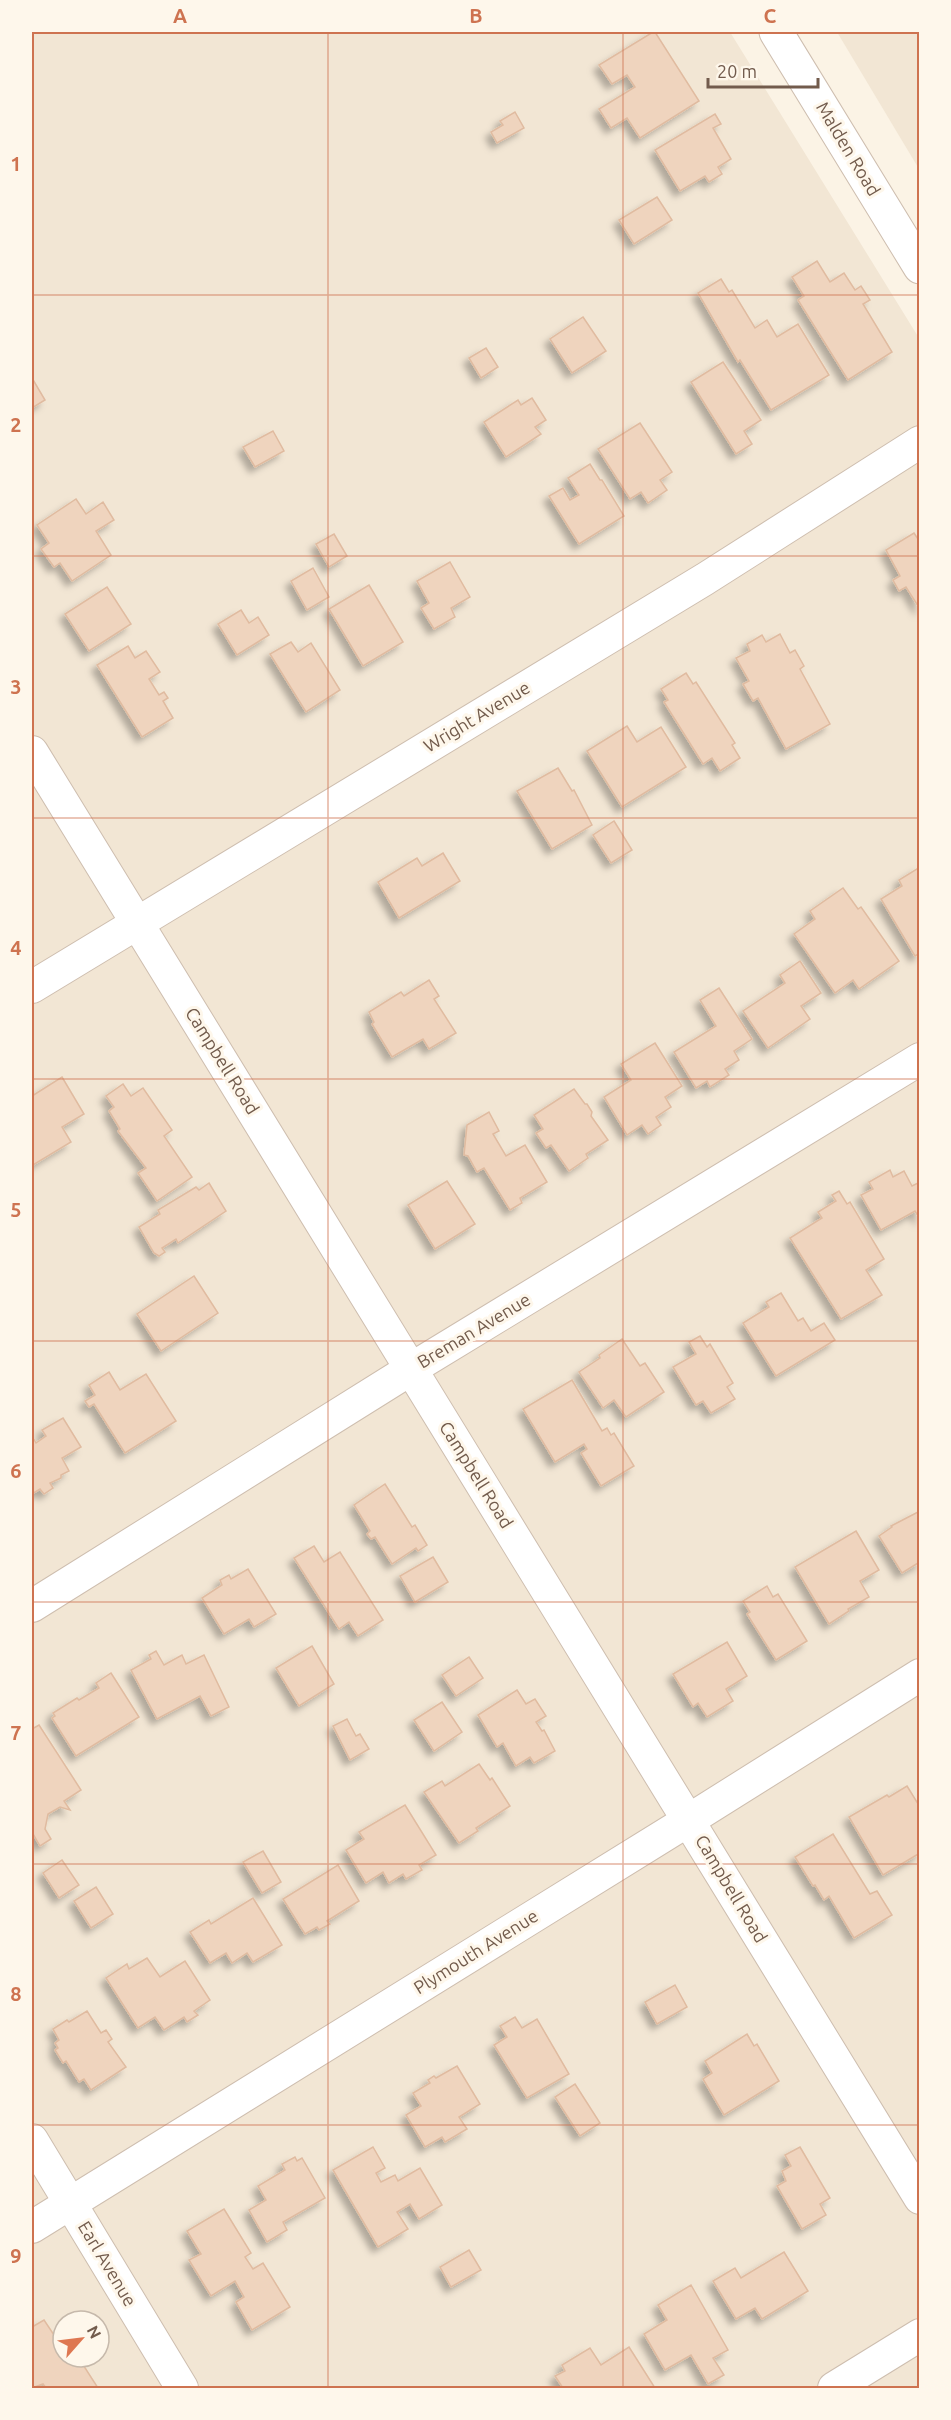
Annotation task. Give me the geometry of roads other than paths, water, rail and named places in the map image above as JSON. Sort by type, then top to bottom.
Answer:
[{"type":"street","name":"Malden Road","points":[[777,32],[920,267]]},
{"type":"street","name":"Wright Avenue","points":[[32,987],[705,579],[920,442]]},
{"type":"street","name":"Campbell Road","points":[[32,752],[920,2198]]},
{"type":"street","name":"Breman Avenue","points":[[32,1606],[411,1369],[920,1059]]},
{"type":"street","name":"Plymouth Avenue","points":[[32,2226],[689,1821],[920,1675]]},
{"type":"street","name":"Earl Avenue","points":[[32,2140],[182,2388]]},
{"type":"street","points":[[834,2388],[920,2335]]}]
